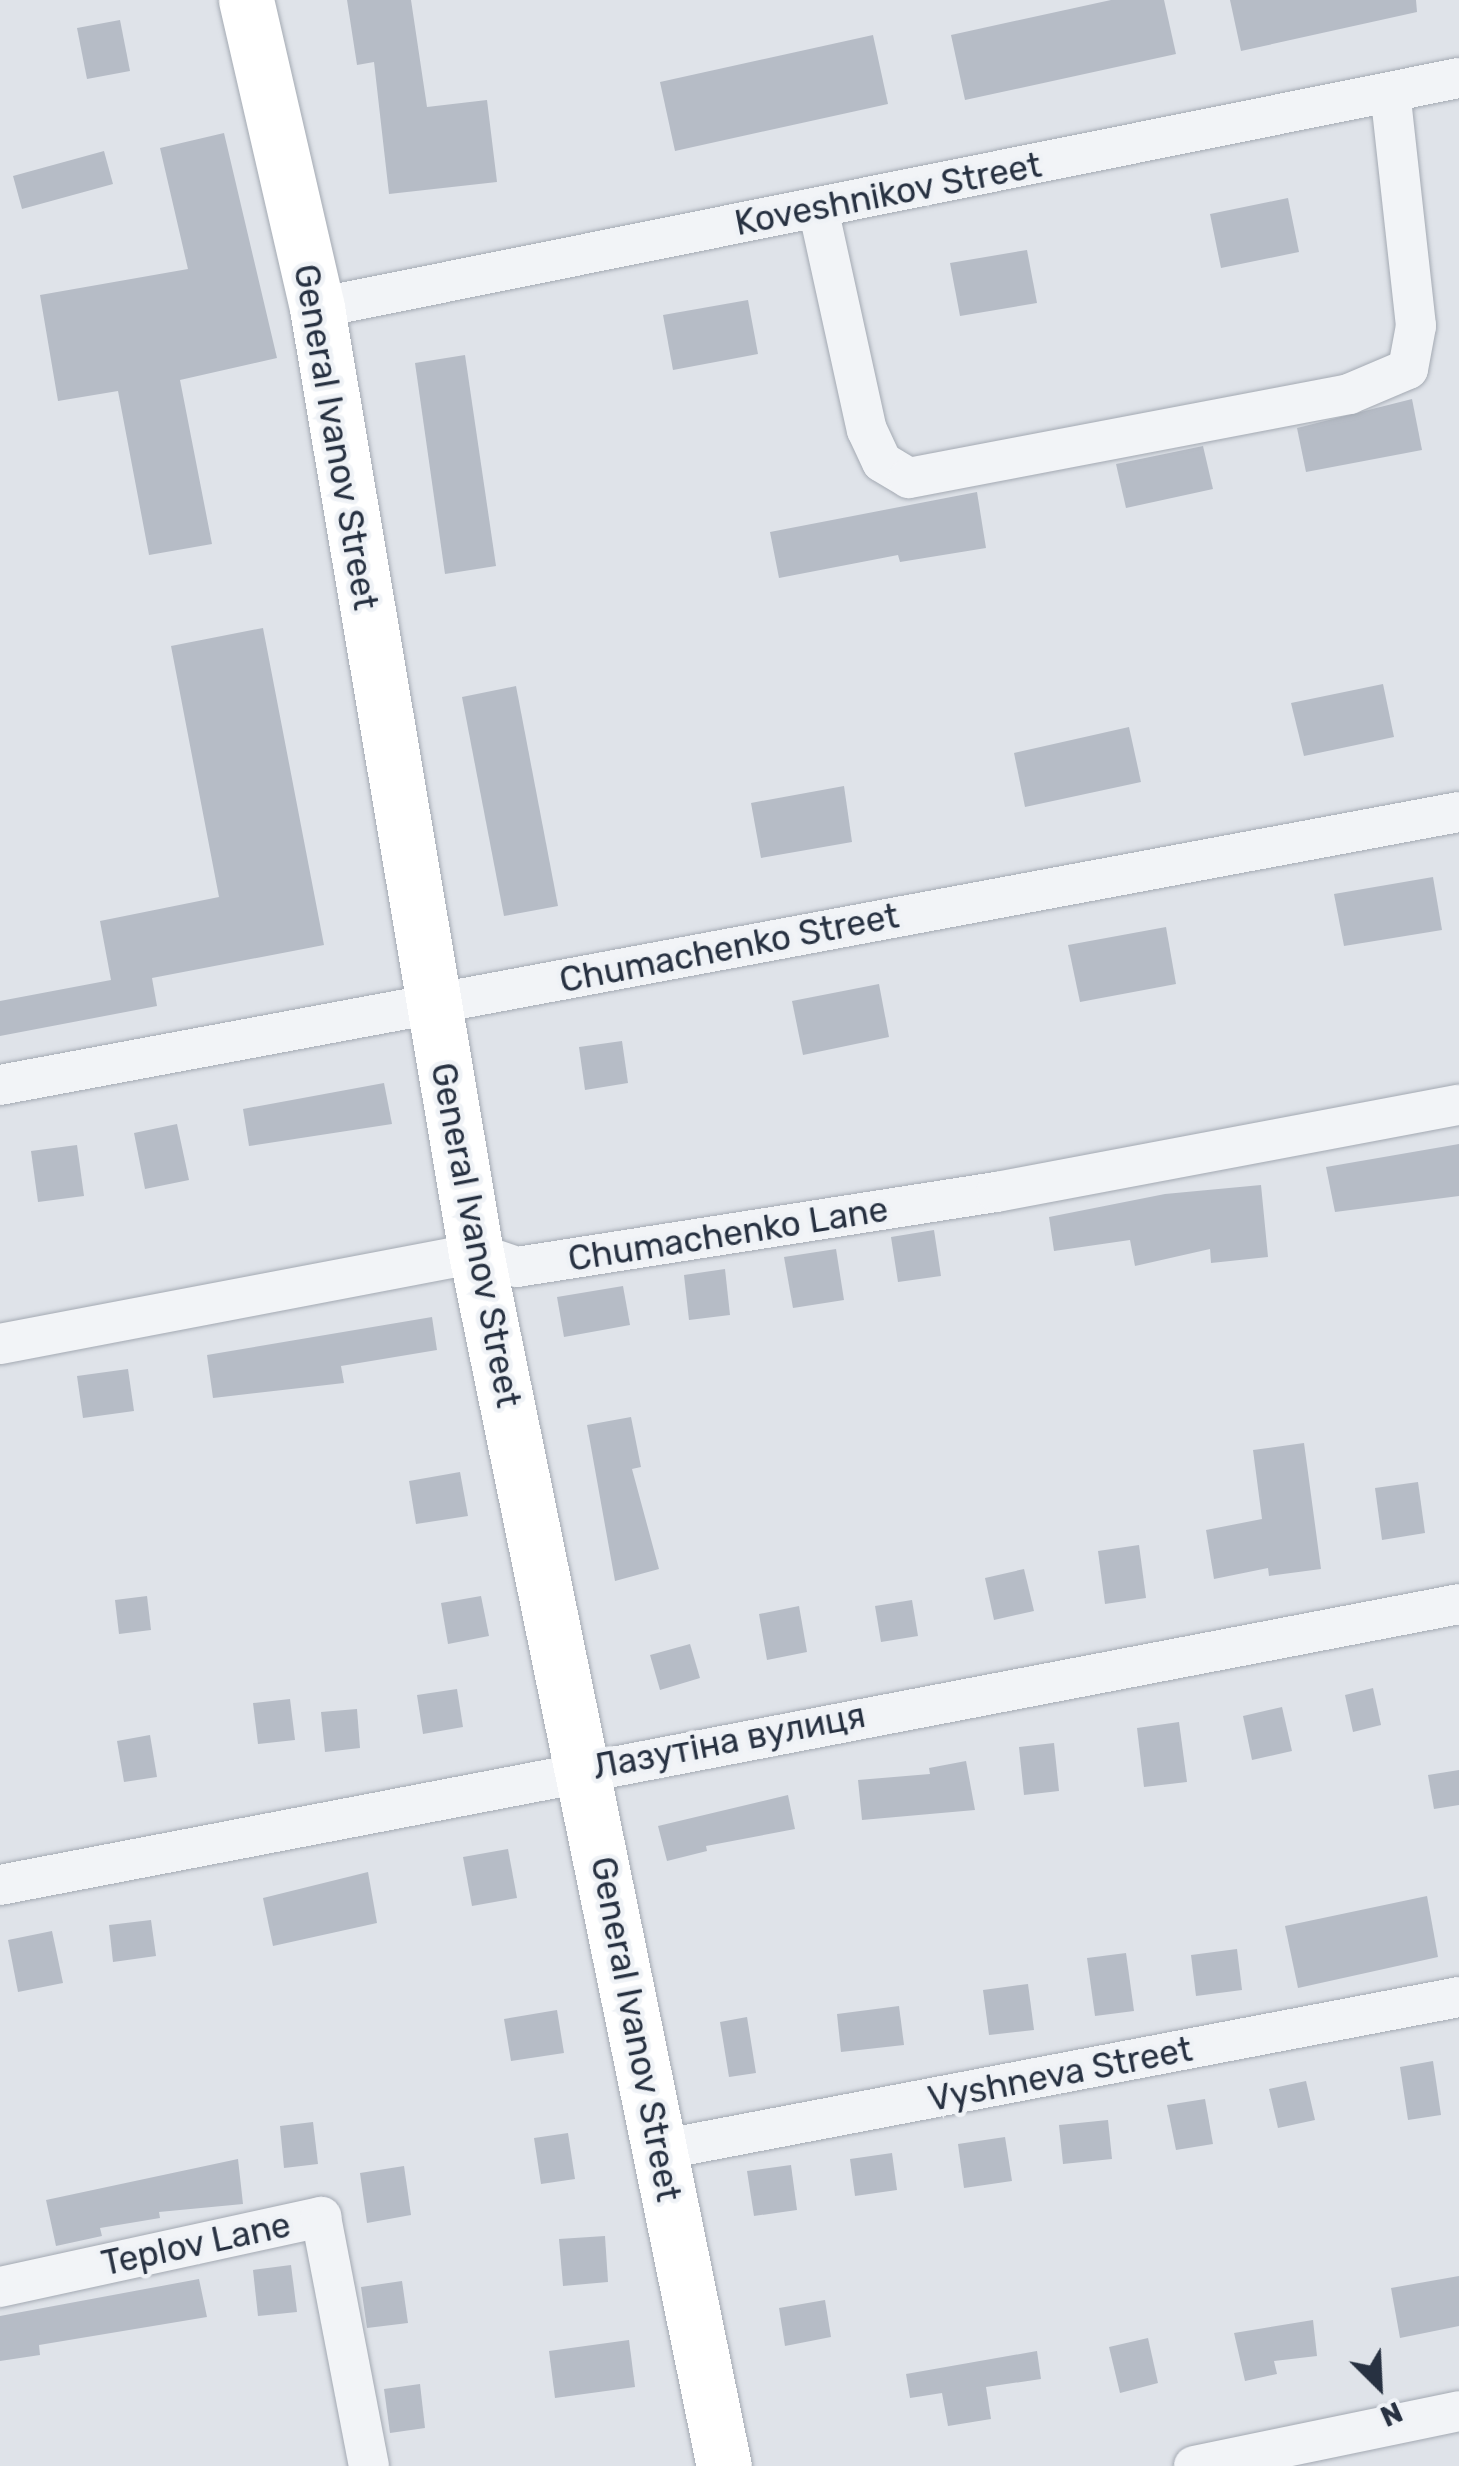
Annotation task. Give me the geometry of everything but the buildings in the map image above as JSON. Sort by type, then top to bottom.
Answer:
[{"type":"street","name":"General Ivanov Street","points":[[246,0],[316,308],[476,1253],[724,2466]]},
{"type":"street","name":"Koveshnikov Street","points":[[316,308],[1459,78]]},
{"type":"street","points":[[818,208],[867,430],[882,462],[910,478],[1349,394],[1408,369],[1416,326],[1390,92]]},
{"type":"street","name":"Chumachenko Street","points":[[0,1085],[1459,812]]},
{"type":"street","name":"Chumachenko Lane","points":[[0,1344],[476,1253],[517,1268],[996,1192],[1459,1105]]},
{"type":"street","name":"Лазутіна вулиця","points":[[0,1885],[584,1768],[1459,1604]]},
{"type":"street","name":"Vyshneva Street","points":[[660,2150],[1459,1997]]},
{"type":"street","name":"Teplov Lane","points":[[0,2287],[321,2217],[369,2466]]},
{"type":"street","points":[[1194,2466],[1459,2411]]}]
